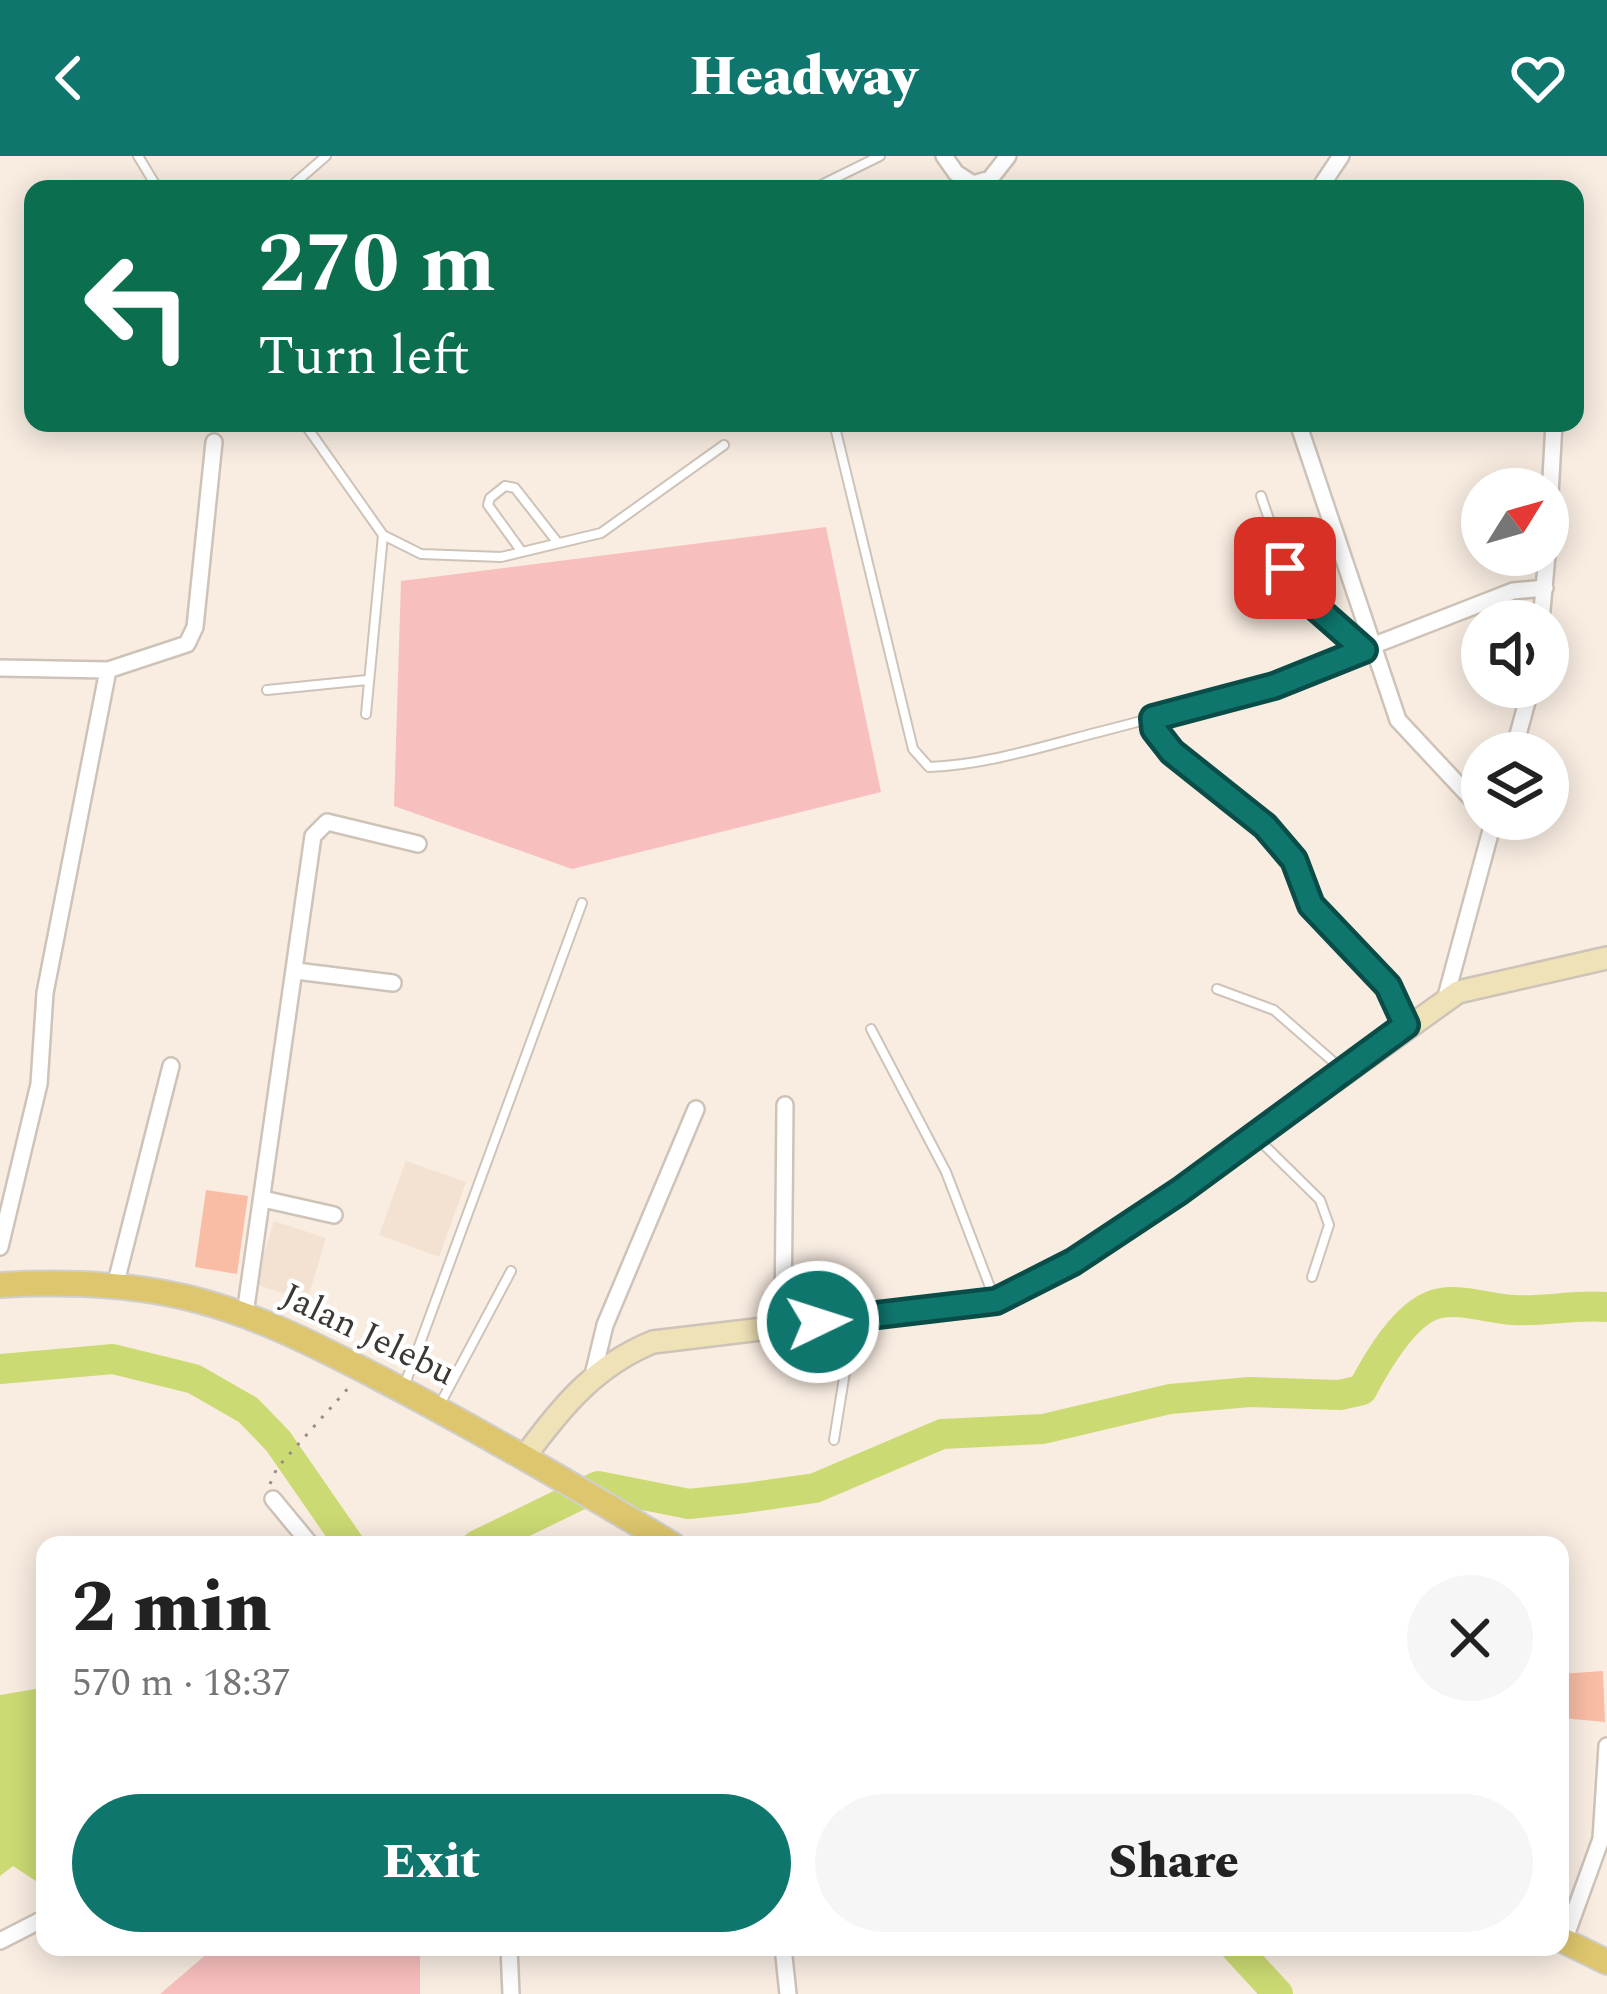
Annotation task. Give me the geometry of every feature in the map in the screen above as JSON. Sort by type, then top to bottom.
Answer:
[{"type":"main road","name":"Jalan Jelebu","points":[[0,1285],[116,1286],[168,1293],[245,1315],[364,1370],[526,1455],[658,1536]]},
{"type":"main road","points":[[1569,1943],[1607,1962]]},
{"type":"street","points":[[944,156],[967,180]]},
{"type":"street","points":[[986,180],[1008,156]]},
{"type":"street","points":[[1301,432],[1368,648],[1398,720],[1461,786]]},
{"type":"street","points":[[1552,468],[1554,432]]},
{"type":"street","points":[[0,668],[108,670],[178,649],[193,638],[214,442]]},
{"type":"street","points":[[1544,600],[1546,576]]},
{"type":"street","points":[[1368,648],[1513,591],[1545,588]]},
{"type":"street","points":[[0,1247],[40,1084],[45,993],[108,670]]},
{"type":"street","points":[[245,1315],[313,836],[328,822],[418,844]]},
{"type":"street","points":[[1445,1000],[1484,840]]},
{"type":"street","points":[[526,1455],[593,1375],[653,1342],[996,1301],[1073,1262],[1458,992],[1607,958]]},
{"type":"street","points":[[296,971],[393,983]]},
{"type":"street","points":[[116,1286],[171,1066]]},
{"type":"street","points":[[783,1324],[785,1105]]},
{"type":"street","points":[[593,1375],[605,1325],[696,1109]]},
{"type":"street","points":[[263,1199],[334,1215]]},
{"type":"street","points":[[273,1499],[304,1536]]},
{"type":"street","points":[[1569,1922],[1601,1839],[1607,1746]]},
{"type":"street","points":[[0,1941],[36,1923]]},
{"type":"street","points":[[509,1956],[511,1994]]},
{"type":"street","points":[[784,1956],[788,1994]]},
{"type":"lane","points":[[298,180],[326,156]]},
{"type":"lane","points":[[831,180],[880,156]]},
{"type":"lane","points":[[310,432],[383,535],[421,554],[501,557],[601,533],[724,445]]},
{"type":"lane","points":[[836,432],[918,759],[928,767],[958,766],[1274,686],[1368,648],[1304,597],[1285,568],[1261,496]]},
{"type":"lane","points":[[522,552],[488,505],[506,486],[515,488],[558,543]]},
{"type":"lane","points":[[366,714],[383,535]]},
{"type":"lane","points":[[267,690],[367,680]]},
{"type":"lane","points":[[1153,718],[1154,729],[1172,752],[1265,826],[1294,860],[1311,905],[1388,986],[1406,1025]]},
{"type":"lane","points":[[403,1391],[583,903]]},
{"type":"lane","points":[[1217,989],[1274,1010],[1344,1071]]},
{"type":"lane","points":[[871,1029],[946,1172],[996,1301]]},
{"type":"lane","points":[[1255,1136],[1320,1200],[1329,1225],[1312,1277]]},
{"type":"lane","points":[[438,1409],[512,1271]]},
{"type":"lane","points":[[834,1440],[854,1321]]},
{"type":"path","points":[[277,1468],[364,1370]]},
{"type":"shaded area","points":[[826,527],[881,792],[572,869],[394,806],[401,581]]},
{"type":"shaded area","points":[[406,1161],[466,1182],[439,1257],[379,1235]]},
{"type":"shaded area","points":[[274,1221],[326,1238],[307,1301],[255,1284]]},
{"type":"shaded area","points":[[36,1689],[36,1881],[13,1866],[0,1876],[0,1695]]},
{"type":"shaded area","points":[[204,1956],[420,1956],[420,1994],[160,1994]]},
{"type":"building","points":[[206,1190],[248,1196],[237,1274],[195,1267]]},
{"type":"building","points":[[1603,1671],[1605,1722],[1569,1719],[1569,1673]]},
{"type":"waterway","points":[[495,1536],[598,1486],[689,1504],[745,1498],[815,1488],[942,1434],[1043,1429],[1170,1399],[1250,1392],[1340,1395],[1362,1390],[1405,1325],[1441,1303],[1526,1310],[1607,1307]]},
{"type":"waterway","points":[[0,1369],[113,1359],[194,1379],[248,1410],[278,1441],[344,1536]]},
{"type":"waterway","points":[[1243,1956],[1278,1994]]},
{"type":"route","points":[[818,1322],[996,1301],[1073,1262],[1180,1191],[1406,1025],[1388,986],[1311,905],[1294,860],[1265,826],[1172,752],[1154,729],[1153,718],[1274,686],[1364,650],[1304,597],[1285,568]]}]
